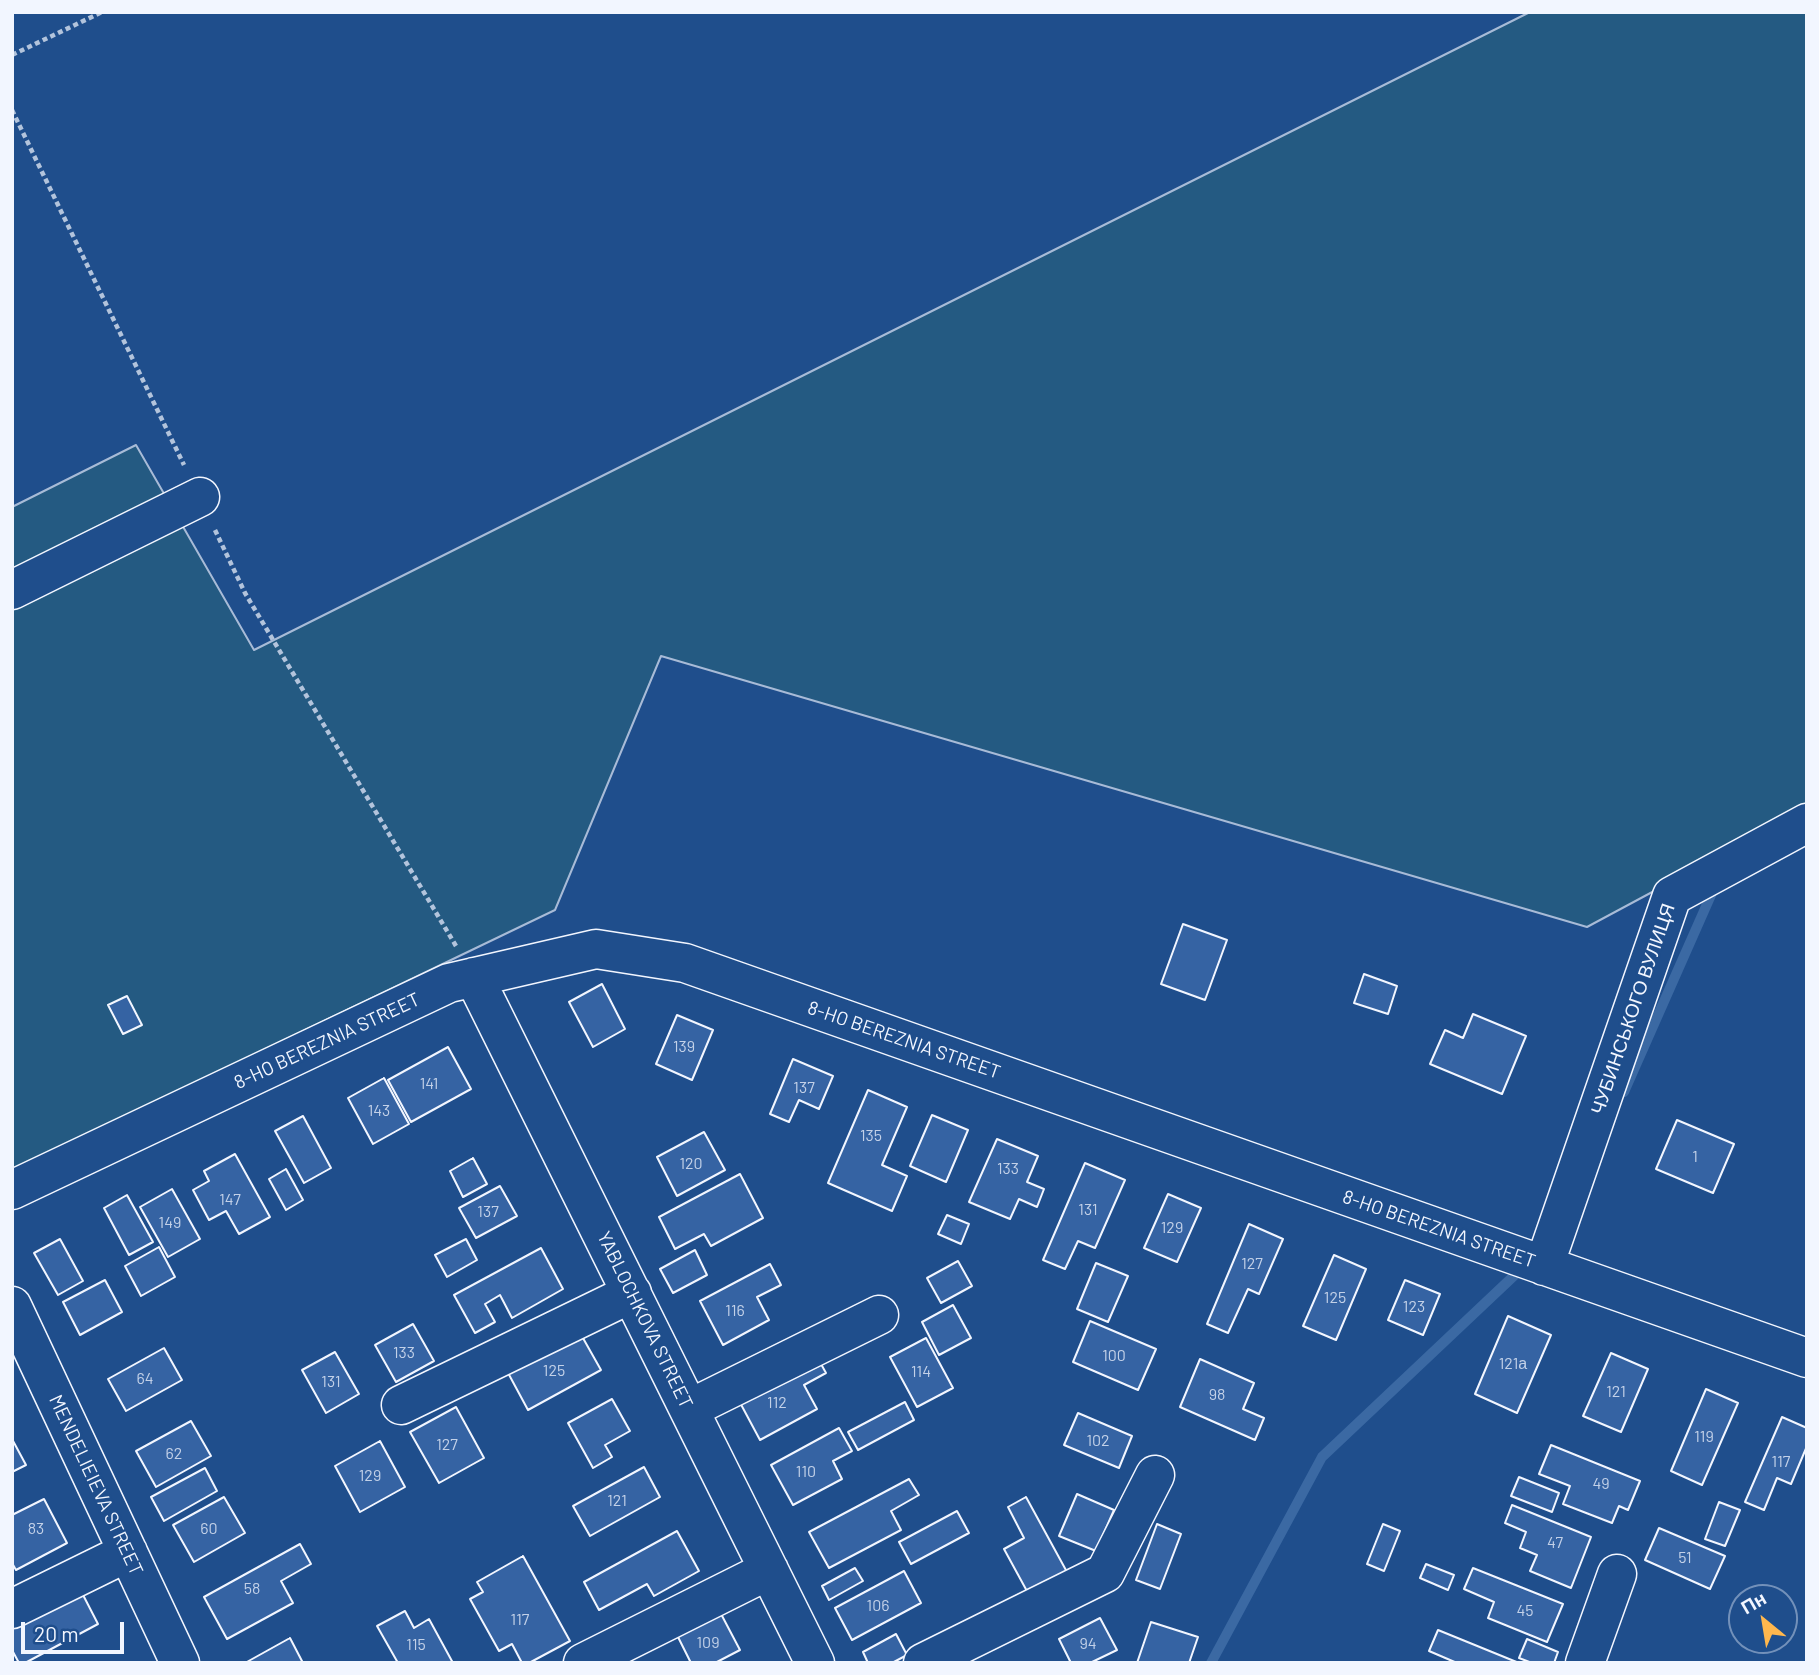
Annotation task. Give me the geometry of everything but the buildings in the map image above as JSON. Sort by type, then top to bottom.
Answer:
[{"type":"street","points":[[12,590],[200,497]]},
{"type":"street","name":"ЧУБИНСЬКОГО ВУЛИЦЯ","points":[[1544,1266],[1672,896],[1807,823]]},
{"type":"street","name":"8-HO BEREZNIA STREET","points":[[12,1190],[449,983],[596,948],[685,963],[1807,1359]]},
{"type":"street","name":"YABLOCHKOVA STREET","points":[[474,977],[814,1663]]},
{"type":"street","points":[[401,1405],[632,1293]]},
{"type":"street","name":"MENDELIEIEVA STREET","points":[[12,1306],[180,1663]]},
{"type":"street","points":[[689,1409],[879,1315]]},
{"type":"street","points":[[923,1663],[1105,1573],[1155,1475]]},
{"type":"street","points":[[12,1609],[128,1552]]},
{"type":"street","points":[[583,1663],[769,1570]]},
{"type":"street","points":[[1585,1663],[1617,1574]]},
{"type":"path","points":[[12,55],[102,12]]},
{"type":"path","points":[[12,110],[245,593],[474,977]]},
{"type":"shaded area","points":[[1530,12],[1807,12],[1807,809],[1587,927],[661,656],[555,910],[12,1171],[12,507],[136,445],[254,650]]},
{"type":"waterway","points":[[1624,1092],[1715,886]]},
{"type":"waterway","points":[[1211,1663],[1322,1457],[1519,1271]]}]
